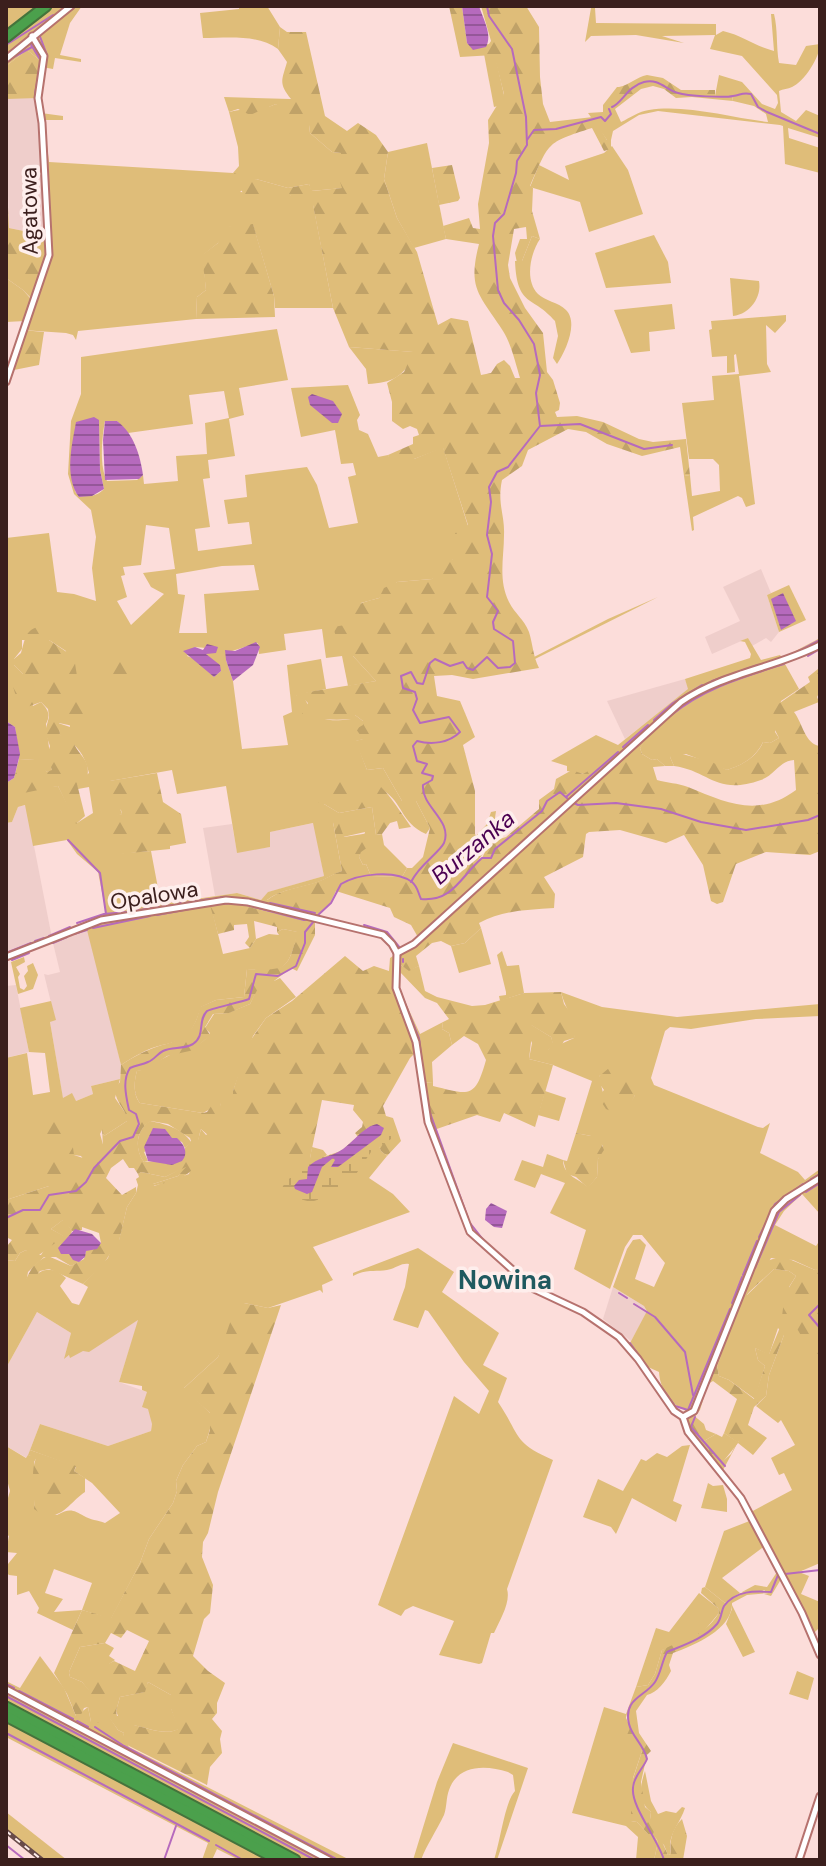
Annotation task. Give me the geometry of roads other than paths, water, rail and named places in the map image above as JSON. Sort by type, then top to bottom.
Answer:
[{"type":"highway","points":[[6,37],[46,6]]},
{"type":"highway","points":[[6,1707],[295,1860]]},
{"type":"highway","points":[[6,1716],[279,1860]]},
{"type":"street","points":[[6,59],[71,6]]},
{"type":"street","name":"Agatowa","points":[[6,382],[49,255],[38,100],[44,56],[32,36]]},
{"type":"street","points":[[820,645],[717,682],[694,694],[657,722],[414,944],[397,953],[396,988],[416,1042],[427,1117],[470,1232],[534,1289],[583,1312],[617,1335],[633,1352],[674,1411],[683,1417],[689,1433],[741,1498],[802,1613],[820,1655]]},
{"type":"street","name":"Opalowa","points":[[6,957],[101,920],[215,901],[248,902],[380,934],[390,941],[397,953]]},
{"type":"street","points":[[683,1417],[694,1411],[774,1211],[786,1199],[820,1178]]},
{"type":"street","points":[[6,1689],[329,1860]]},
{"type":"street","points":[[799,1860],[820,1796]]},
{"type":"waterway","points":[[60,18],[76,6]]},
{"type":"waterway","points":[[411,882],[444,843],[446,835],[441,820],[424,793],[423,785],[433,776],[422,773],[427,764],[417,761],[413,746],[417,741],[446,741],[460,732],[449,717],[420,723],[413,710],[417,699],[415,692],[403,688],[401,676],[411,672],[417,683],[423,684],[430,663],[435,659],[450,666],[463,662],[473,670],[487,657],[498,668],[510,667],[515,663],[513,641],[494,629],[493,622],[498,611],[487,597],[492,554],[487,535],[491,502],[489,487],[497,472],[508,467],[540,426],[536,393],[540,375],[534,344],[498,290],[493,236],[495,223],[504,214],[517,161],[527,145],[526,117],[512,49],[489,16],[487,6]]},
{"type":"waterway","points":[[6,45],[53,15]]},
{"type":"waterway","points":[[39,34],[47,55]]},
{"type":"waterway","points":[[30,43],[41,61],[35,94]]},
{"type":"waterway","points":[[12,58],[32,47]]},
{"type":"waterway","points":[[612,107],[638,84],[649,81],[689,95],[722,97],[748,93],[758,107],[820,134]]},
{"type":"waterway","points":[[527,140],[534,130],[556,129],[601,117],[605,121],[611,114],[609,109]]},
{"type":"waterway","points":[[540,426],[580,424],[644,449],[672,445]]},
{"type":"waterway","points":[[797,652],[820,640]]},
{"type":"waterway","points":[[808,656],[820,649]]},
{"type":"waterway","points":[[670,716],[710,691],[784,664]]},
{"type":"waterway","points":[[712,681],[758,665]]},
{"type":"waterway","points":[[654,720],[673,703],[702,685]]},
{"type":"waterway","points":[[623,747],[648,725]]},
{"type":"waterway","points":[[566,797],[618,752]]},
{"type":"waterway","points":[[574,803],[627,754]]},
{"type":"waterway","name":"Burzanka","points":[[317,916],[331,903],[341,884],[366,876],[396,875],[412,882],[421,899],[441,896],[456,886],[482,858],[491,858],[495,849],[542,811],[547,801],[560,792],[568,799]]},
{"type":"waterway","name":"Burzanka","points":[[572,802],[578,805],[616,803],[661,809],[701,822],[746,830],[808,820],[820,815]]},
{"type":"waterway","points":[[68,840],[100,873],[106,914]]},
{"type":"waterway","points":[[221,897],[260,902]]},
{"type":"waterway","points":[[185,903],[209,899]]},
{"type":"waterway","points":[[218,904],[232,903]]},
{"type":"waterway","points":[[270,903],[315,913]]},
{"type":"waterway","points":[[243,904],[310,919]]},
{"type":"waterway","points":[[133,911],[173,905]]},
{"type":"waterway","points":[[204,906],[214,905]]},
{"type":"waterway","points":[[157,915],[200,907]]},
{"type":"waterway","points":[[77,923],[104,914],[127,912]]},
{"type":"waterway","points":[[93,928],[150,916]]},
{"type":"waterway","name":"Burzanka","points":[[6,1218],[23,1210],[40,1210],[49,1195],[76,1191],[120,1141],[133,1137],[139,1124],[136,1114],[129,1110],[127,1099],[125,1083],[130,1068],[150,1061],[161,1052],[193,1044],[207,1011],[249,999],[256,974],[278,976],[296,966],[305,943],[305,932],[314,921]]},
{"type":"waterway","points":[[364,925],[387,932],[400,948]]},
{"type":"waterway","points":[[49,936],[70,927]]},
{"type":"waterway","points":[[74,934],[87,930]]},
{"type":"waterway","points":[[53,943],[67,937]]},
{"type":"waterway","points":[[35,941],[44,938]]},
{"type":"waterway","points":[[6,953],[31,943]]},
{"type":"waterway","points":[[12,960],[29,953]]},
{"type":"waterway","points":[[400,991],[419,1038],[424,1080]]},
{"type":"waterway","points":[[429,1110],[468,1218]]},
{"type":"waterway","points":[[811,1179],[820,1174]]},
{"type":"waterway","points":[[806,1192],[820,1183]]},
{"type":"waterway","points":[[759,1237],[775,1204],[803,1184]]},
{"type":"waterway","points":[[755,1268],[779,1212],[800,1195]]},
{"type":"waterway","points":[[470,1223],[485,1242]]},
{"type":"waterway","points":[[743,1275],[757,1241]]},
{"type":"waterway","points":[[514,1268],[520,1273]]},
{"type":"waterway","points":[[708,1384],[753,1272]]},
{"type":"waterway","points":[[819,1275],[820,1290]]},
{"type":"waterway","points":[[732,1303],[742,1277]]},
{"type":"waterway","points":[[619,1293],[627,1298]]},
{"type":"waterway","points":[[634,1304],[655,1317],[685,1352],[693,1395]]},
{"type":"waterway","points":[[820,1304],[809,1315],[820,1328]]},
{"type":"waterway","points":[[630,1343],[675,1406],[688,1410],[730,1309]]},
{"type":"waterway","points":[[695,1417],[691,1427],[725,1466]]},
{"type":"waterway","points":[[785,1574],[820,1570]]},
{"type":"waterway","points":[[664,1860],[634,1796],[635,1780],[647,1759],[629,1724],[629,1709],[655,1682],[667,1652],[694,1641],[712,1629],[719,1622],[724,1606],[734,1597],[752,1592],[771,1592],[778,1575]]},
{"type":"waterway","points":[[6,1684],[14,1688]]},
{"type":"waterway","points":[[19,1691],[73,1719]]},
{"type":"waterway","points":[[6,1696],[315,1860]]},
{"type":"waterway","points":[[77,1721],[88,1727]]},
{"type":"waterway","points":[[95,1727],[124,1746],[338,1860]]},
{"type":"waterway","points":[[6,1733],[209,1841]]},
{"type":"waterway","points":[[164,1860],[176,1826]]},
{"type":"waterway","points":[[6,1845],[25,1860]]},
{"type":"waterway","points":[[216,1845],[243,1860]]},
{"type":"railway","points":[[6,1831],[42,1860]]},
{"type":"district","name":"Nowina","points":[[505,1280]]}]
